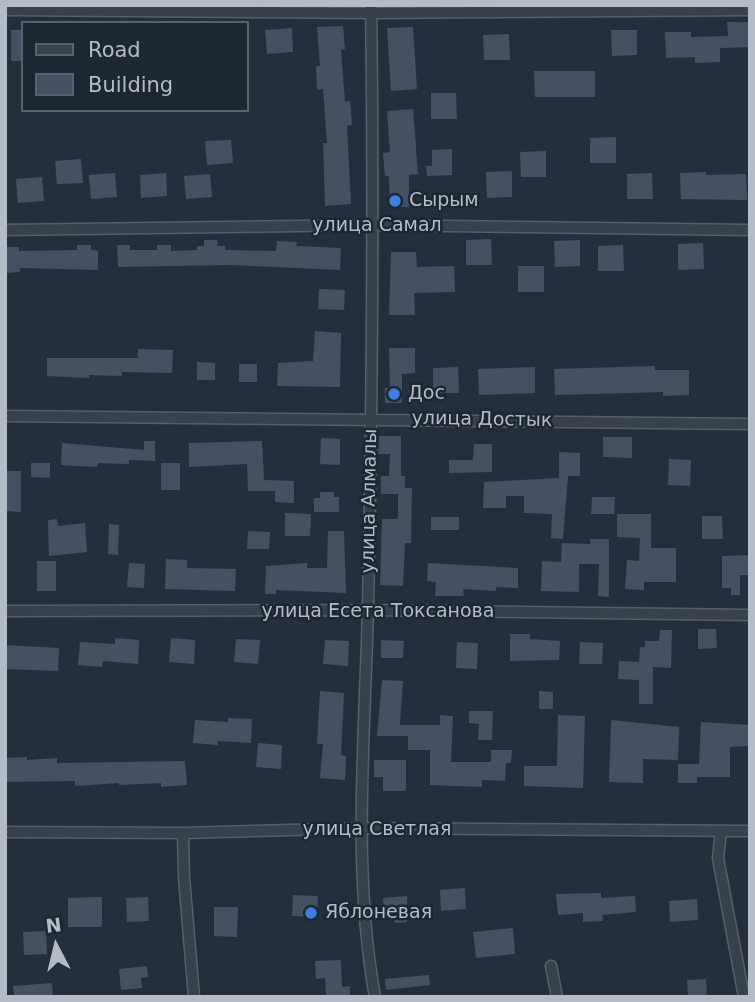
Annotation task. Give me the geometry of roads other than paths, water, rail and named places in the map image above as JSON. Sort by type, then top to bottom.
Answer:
[{"type":"street","name":"улица Алмалы","points":[[371,9],[371,419],[361,828],[369,962],[375,997]]},
{"type":"street","points":[[5,10],[750,10]]},
{"type":"street","name":"улица Самал","points":[[5,230],[371,225],[750,230]]},
{"type":"street","name":"улица Достык","points":[[5,416],[750,424]]},
{"type":"street","name":"улица Есета Токсанова","points":[[5,611],[368,610],[750,615]]},
{"type":"street","name":"улица Светлая","points":[[5,832],[183,833],[361,828],[750,831]]},
{"type":"street","points":[[721,831],[718,858],[744,997]]},
{"type":"street","points":[[183,833],[194,997]]},
{"type":"street","points":[[551,966],[557,997]]},
{"type":"place","name":"Сырым","points":[[395,201]]},
{"type":"place","name":"Дос","points":[[394,394]]},
{"type":"place","name":"Яблоневая","points":[[311,913]]}]
